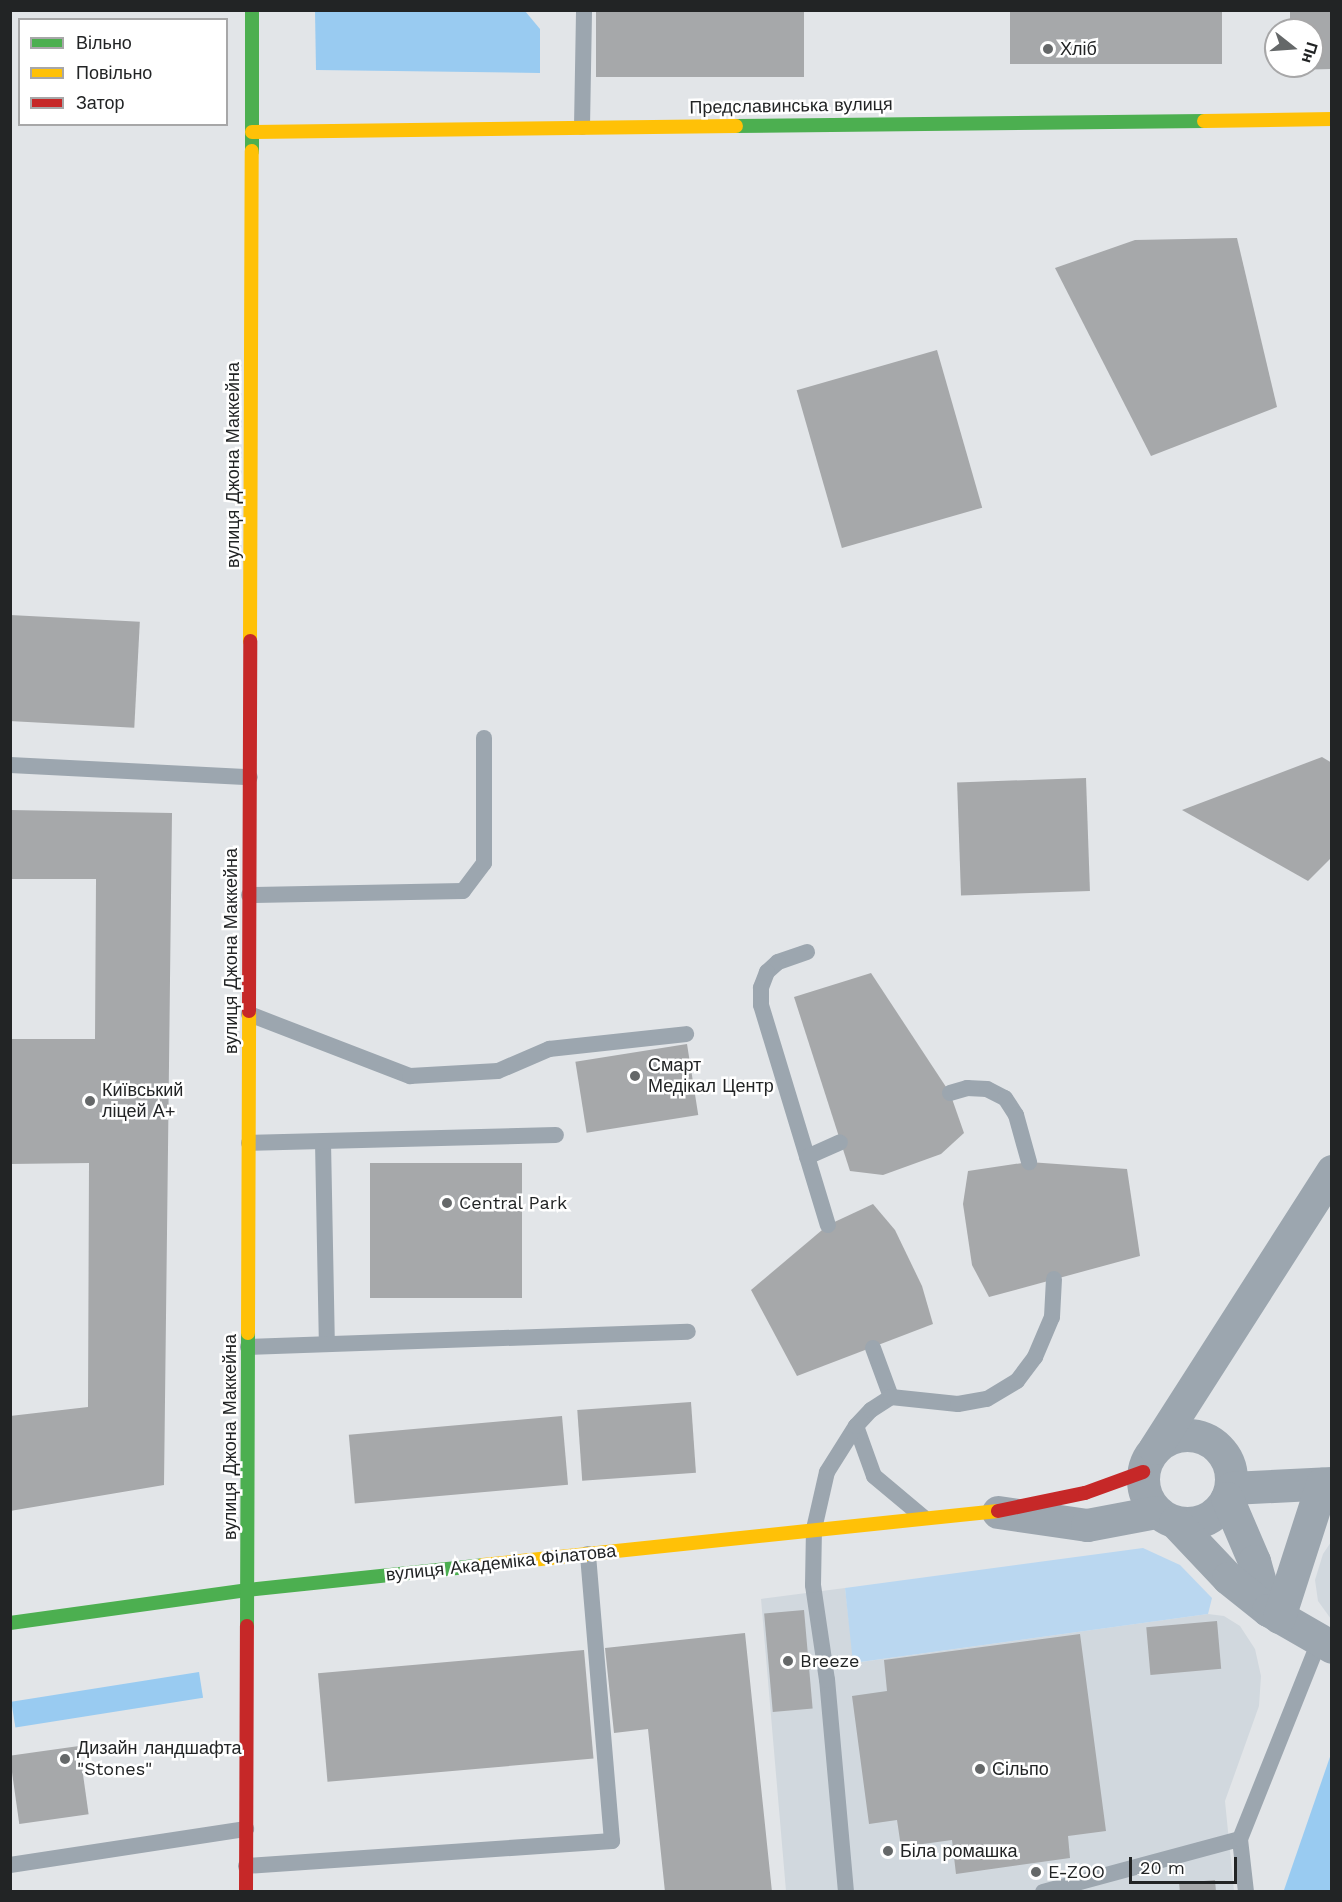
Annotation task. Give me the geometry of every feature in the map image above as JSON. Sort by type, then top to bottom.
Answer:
[{"type":"street","name":"вулиця Джона Маккейна","points":[[245,1891],[252,10]]},
{"type":"street","name":"Предславинська вулиця","points":[[252,132],[1332,119]]},
{"type":"street","points":[[1326,1643],[1274,1614],[1228,1578],[1147,1500],[1149,1460],[1207,1372],[1332,1171]]},
{"type":"street","points":[[1207,1372],[1209,1441]]},
{"type":"street","points":[[1149,1460],[1180,1435],[1209,1441],[1227,1461],[1229,1493],[1274,1614]]},
{"type":"street","name":"вулиця Академіка Філатова","points":[[10,1623],[247,1590],[923,1517],[993,1512],[1085,1493],[1149,1460]]},
{"type":"street","points":[[1166,1517],[1205,1520],[1229,1493],[1327,1483],[1274,1614]]},
{"type":"street","name":"вулиця Академіка Філатова","points":[[993,1512],[1087,1525],[1166,1517]]},
{"type":"lane","points":[[582,127],[584,10]]},
{"type":"lane","points":[[249,895],[463,891],[484,863],[484,738]]},
{"type":"lane","points":[[10,765],[250,777]]},
{"type":"lane","points":[[807,952],[778,962],[767,972],[761,988],[761,1005],[828,1225]]},
{"type":"lane","points":[[249,1014],[410,1076],[498,1071],[549,1049],[686,1034]]},
{"type":"lane","points":[[950,1093],[967,1088],[987,1089],[1005,1098],[1016,1115],[1029,1162]]},
{"type":"lane","points":[[249,1143],[556,1136]]},
{"type":"lane","points":[[323,1142],[327,1343]]},
{"type":"lane","points":[[807,1157],[840,1142]]},
{"type":"lane","points":[[846,1892],[826,1680],[813,1585],[814,1529],[827,1472],[856,1426],[871,1410],[891,1397],[958,1404],[987,1399],[1017,1381],[1035,1357],[1052,1317],[1054,1279]]},
{"type":"lane","points":[[248,1347],[688,1332]]},
{"type":"lane","points":[[873,1348],[891,1397]]},
{"type":"lane","points":[[856,1426],[874,1476],[923,1517]]},
{"type":"lane","points":[[246,1866],[612,1841],[588,1554]]},
{"type":"lane","points":[[1246,1892],[1240,1839],[1326,1643]]},
{"type":"lane","points":[[10,1865],[246,1829]]},
{"type":"lane","points":[[1042,1892],[1240,1839]]},
{"type":"shaded area","points":[[315,11],[525,11],[540,29],[540,73],[316,70]]},
{"type":"shaded area","points":[[1331,1542],[1331,1619],[1318,1601],[1315,1580],[1323,1554]]},
{"type":"shaded area","points":[[1143,1548],[1180,1565],[1212,1598],[1208,1614],[853,1663],[845,1588]]},
{"type":"shaded area","points":[[845,1588],[854,1663],[1208,1614],[1224,1616],[1240,1626],[1255,1649],[1261,1676],[1259,1706],[1225,1801],[1234,1891],[786,1891],[761,1599]]},
{"type":"shaded area","points":[[199,1672],[203,1698],[15,1727],[11,1702]]},
{"type":"shaded area","points":[[1331,1754],[1331,1891],[1284,1890]]},
{"type":"building","points":[[596,10],[804,10],[804,77],[596,77]]},
{"type":"building","points":[[1010,10],[1222,10],[1222,64],[1010,64]]},
{"type":"building","points":[[1290,10],[1332,10],[1332,69],[1324,69],[1324,18],[1290,18]]},
{"type":"building","points":[[1237,238],[1277,407],[1151,456],[1055,268],[1135,240]]},
{"type":"building","points":[[937,350],[982,508],[842,548],[797,390]]},
{"type":"building","points":[[10,615],[140,622],[134,728],[10,721]]},
{"type":"building","points":[[1322,757],[1332,763],[1332,857],[1308,881],[1182,810]]},
{"type":"building","points":[[1086,778],[1090,891],[961,895],[957,783]]},
{"type":"building","name":"Київський ліцей А+","points":[[10,810],[172,813],[164,1485],[10,1511],[10,1416],[88,1407],[89,1163],[10,1164],[10,1039],[95,1039],[96,879],[10,879]]},
{"type":"building","points":[[871,973],[950,1093],[964,1133],[941,1154],[883,1175],[850,1171],[794,997]]},
{"type":"building","name":"Смарт Медікал Центр","points":[[687,1044],[698,1115],[587,1133],[575,1062]]},
{"type":"building","points":[[1029,1162],[1127,1169],[1140,1256],[989,1297],[972,1265],[963,1204],[968,1171]]},
{"type":"building","name":"Central Park","points":[[370,1163],[522,1163],[522,1298],[370,1298]]},
{"type":"building","points":[[873,1204],[895,1230],[922,1286],[933,1324],[797,1376],[751,1290],[828,1225]]},
{"type":"building","points":[[691,1402],[696,1473],[582,1481],[577,1410]]},
{"type":"building","points":[[562,1416],[568,1485],[355,1503],[349,1435]]},
{"type":"building","name":"Breeze","points":[[804,1610],[813,1709],[773,1712],[764,1613]]},
{"type":"building","points":[[1217,1621],[1221,1669],[1150,1675],[1146,1627]]},
{"type":"building","points":[[745,1633],[772,1892],[665,1892],[648,1729],[614,1733],[605,1648]]},
{"type":"building","name":"Сільпо","points":[[1080,1634],[1106,1831],[1068,1836],[1070,1858],[956,1874],[952,1840],[901,1847],[897,1820],[869,1824],[852,1696],[887,1691],[884,1660]]},
{"type":"building","points":[[584,1650],[593,1759],[328,1782],[318,1673]]},
{"type":"building","points":[[79,1746],[89,1814],[19,1824],[10,1756]]},
{"type":"building","points":[[1215,1880],[1216,1892],[1180,1892],[1179,1883]]},
{"type":"traffic: fast","points":[[252,10],[252,151]]},
{"type":"traffic: fast","points":[[736,126],[1204,121]]},
{"type":"traffic: fast","points":[[247,1626],[248,1333]]},
{"type":"traffic: fast","points":[[10,1623],[247,1590],[483,1565]]},
{"type":"traffic: slow","points":[[1204,121],[1332,119]]},
{"type":"traffic: slow","points":[[252,132],[736,126]]},
{"type":"traffic: slow","points":[[250,641],[252,151]]},
{"type":"traffic: slow","points":[[248,1333],[249,1011]]},
{"type":"traffic: slow","points":[[483,1565],[998,1511]]},
{"type":"traffic: jam","points":[[249,1011],[250,641]]},
{"type":"traffic: jam","points":[[998,1511],[1085,1493],[1143,1472]]},
{"type":"traffic: jam","points":[[246,1892],[247,1626]]},
{"type":"place","name":"Хліб","points":[[1048,49]]},
{"type":"place","name":"Смарт Медікал Центр","points":[[635,1076]]},
{"type":"place","name":"Київський ліцей А+","points":[[90,1101]]},
{"type":"place","name":"Central Park","points":[[447,1203]]},
{"type":"place","name":"Breeze","points":[[788,1661]]},
{"type":"place","name":"Дизайн ландшафта \"Stones\"","points":[[65,1759]]},
{"type":"place","name":"Сільпо","points":[[980,1769]]},
{"type":"place","name":"Біла ромашка","points":[[888,1851]]},
{"type":"place","name":"E-ZOO","points":[[1036,1872]]}]
